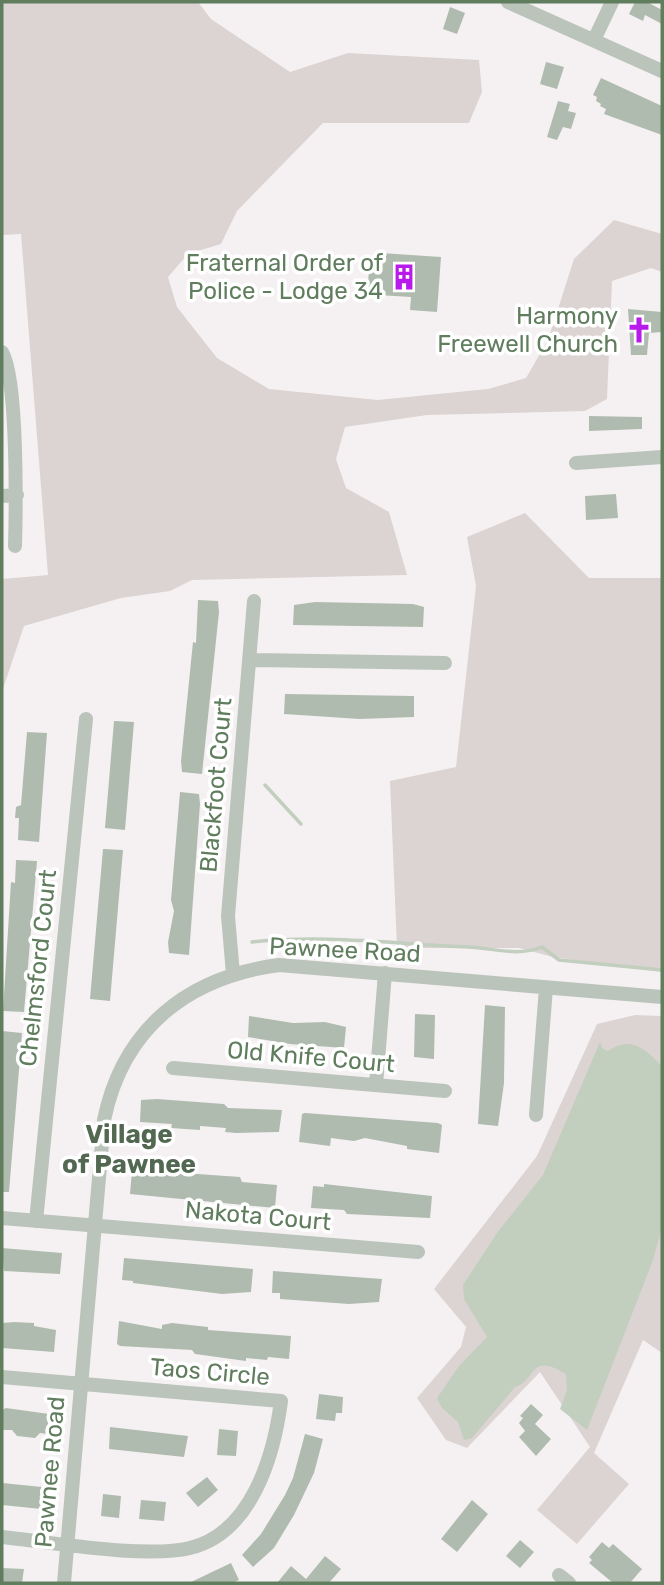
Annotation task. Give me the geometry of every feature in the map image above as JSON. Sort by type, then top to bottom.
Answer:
[{"type":"street","points":[[508,2],[662,71]]},
{"type":"street","points":[[594,40],[612,2]]},
{"type":"street","points":[[2,352],[9,373],[9,496],[16,546]]},
{"type":"street","points":[[576,463],[662,457]]},
{"type":"street","name":"Blackfoot Court","points":[[233,974],[228,916],[254,601]]},
{"type":"street","points":[[249,660],[445,663]]},
{"type":"street","name":"Chelmsford Court","points":[[36,1221],[86,719]]},
{"type":"street","name":"Pawnee Road","points":[[64,1583],[104,1120],[114,1081],[124,1060],[147,1028],[177,1002],[233,974],[279,965],[662,997]]},
{"type":"street","points":[[376,1085],[385,974]]},
{"type":"street","points":[[536,1115],[546,988]]},
{"type":"street","name":"Old Knife Court","points":[[173,1068],[445,1091]]},
{"type":"street","name":"Nakota Court","points":[[2,1218],[418,1252]]},
{"type":"street","points":[[2,1377],[80,1384]]},
{"type":"street","name":"Taos Circle","points":[[67,1543],[165,1551],[192,1547],[217,1536],[238,1516],[256,1488],[277,1430],[281,1401],[80,1384]]},
{"type":"street","points":[[2,1537],[67,1543]]},
{"type":"shaded area","points":[[2,2],[198,2],[211,19],[290,72],[348,53],[479,60],[482,92],[469,123],[323,123],[237,211],[221,244],[188,254],[168,277],[177,307],[217,358],[269,389],[378,400],[488,389],[526,378],[548,340],[574,259],[614,220],[662,234],[662,272],[651,268],[612,281],[607,399],[585,411],[427,415],[345,427],[336,459],[346,488],[389,512],[407,575],[192,580],[170,591],[121,598],[24,626],[2,692],[2,579],[48,575],[21,234],[2,235]]},
{"type":"shaded area","points":[[525,513],[589,578],[662,578],[662,972],[553,957],[519,948],[397,948],[390,781],[456,767],[476,586],[467,537]]},
{"type":"shaded area","points":[[635,1015],[662,1016],[662,1353],[643,1340],[594,1453],[629,1484],[577,1544],[537,1510],[590,1447],[540,1372],[467,1448],[446,1440],[417,1398],[461,1347],[466,1327],[434,1289],[537,1156],[597,1024]]},
{"type":"shaded area","points":[[600,1042],[602,1048],[608,1051],[624,1044],[637,1046],[662,1066],[662,1227],[653,1260],[587,1430],[560,1409],[567,1390],[566,1374],[545,1365],[539,1366],[522,1384],[515,1387],[472,1438],[464,1440],[458,1422],[442,1408],[437,1398],[459,1366],[487,1337],[464,1299],[463,1285],[497,1233],[543,1175]]},
{"type":"building","points":[[635,2],[647,2],[662,10],[662,24],[645,15],[643,21],[629,14]]},
{"type":"building","points":[[450,7],[465,13],[457,34],[443,29]]},
{"type":"building","points":[[546,62],[564,67],[557,89],[540,84]]},
{"type":"building","points":[[601,78],[662,106],[662,135],[604,114],[606,109],[600,106],[596,101],[597,97],[593,95]]},
{"type":"building","points":[[558,101],[570,104],[568,111],[576,113],[571,129],[563,127],[557,140],[547,137]]},
{"type":"building","name":"Fraternal Order of Police - Lodge 34","points":[[381,253],[441,257],[437,312],[410,310],[411,297],[378,295],[379,288],[368,287],[369,265],[380,266]]},
{"type":"building","name":"Harmony Freewell Church","points":[[628,309],[662,312],[662,332],[649,333],[647,355],[631,355]]},
{"type":"building","points":[[589,416],[642,417],[642,429],[589,431]]},
{"type":"building","points":[[616,494],[618,518],[586,520],[585,496]]},
{"type":"building","points":[[198,600],[218,601],[219,612],[202,774],[182,772],[181,761],[193,642],[196,643]]},
{"type":"building","points":[[315,602],[413,604],[424,607],[423,627],[293,625],[294,605]]},
{"type":"building","points":[[285,694],[414,696],[414,717],[360,719],[284,714]]},
{"type":"building","points":[[114,721],[134,722],[125,830],[105,828]]},
{"type":"building","points":[[27,732],[47,733],[39,842],[18,840],[19,818],[15,818],[16,807],[21,805]]},
{"type":"building","points":[[180,792],[199,794],[200,804],[189,955],[169,953],[168,942],[174,911],[171,900]]},
{"type":"building","points":[[103,849],[123,850],[110,1001],[90,999]]},
{"type":"building","points":[[16,860],[37,861],[24,1012],[3,1011],[11,882],[15,883]]},
{"type":"building","points":[[485,1005],[505,1007],[504,1083],[498,1126],[478,1124]]},
{"type":"building","points":[[415,1014],[435,1015],[434,1059],[414,1057]]},
{"type":"building","points":[[249,1016],[293,1023],[325,1022],[346,1027],[344,1048],[290,1044],[248,1037]]},
{"type":"building","points":[[2,1031],[22,1033],[9,1192],[2,1192]]},
{"type":"building","points":[[141,1100],[224,1104],[228,1108],[282,1110],[279,1132],[236,1133],[225,1132],[226,1128],[171,1128],[172,1124],[140,1122]]},
{"type":"building","points":[[302,1114],[438,1123],[442,1125],[439,1153],[407,1149],[407,1146],[365,1138],[354,1141],[331,1138],[330,1146],[299,1142]]},
{"type":"building","points":[[132,1171],[240,1177],[242,1182],[277,1185],[275,1208],[130,1194]]},
{"type":"building","points":[[324,1184],[432,1196],[430,1218],[347,1214],[344,1210],[311,1208],[313,1186],[324,1187]]},
{"type":"building","points":[[2,1248],[62,1253],[60,1274],[4,1271]]},
{"type":"building","points":[[124,1258],[253,1269],[251,1292],[222,1294],[133,1283],[122,1280]]},
{"type":"building","points":[[273,1271],[382,1279],[379,1302],[349,1304],[280,1299],[280,1293],[272,1293]]},
{"type":"building","points":[[119,1321],[162,1329],[162,1325],[172,1323],[208,1327],[208,1330],[291,1336],[289,1359],[246,1358],[246,1361],[195,1354],[192,1350],[120,1346],[117,1344]]},
{"type":"building","points":[[2,1323],[34,1323],[34,1326],[56,1330],[54,1352],[2,1348]]},
{"type":"building","points":[[319,1394],[343,1397],[342,1413],[336,1413],[335,1421],[316,1419]]},
{"type":"building","points":[[531,1404],[543,1415],[535,1424],[551,1439],[536,1456],[519,1437],[525,1431],[519,1423],[523,1418],[520,1416]]},
{"type":"building","points":[[6,1408],[49,1414],[47,1434],[40,1433],[35,1438],[17,1436],[12,1430],[2,1430],[2,1410]]},
{"type":"building","points":[[110,1427],[188,1436],[184,1457],[109,1449]]},
{"type":"building","points":[[219,1429],[238,1431],[236,1456],[217,1455]]},
{"type":"building","points":[[305,1434],[323,1439],[314,1473],[294,1515],[274,1548],[253,1567],[242,1555],[261,1534],[285,1495],[293,1478]]},
{"type":"building","points":[[207,1477],[218,1490],[198,1507],[186,1493]]},
{"type":"building","points":[[2,1483],[42,1487],[41,1509],[2,1505]]},
{"type":"building","points":[[103,1494],[121,1496],[119,1518],[101,1516]]},
{"type":"building","points":[[141,1500],[166,1502],[164,1521],[139,1519]]},
{"type":"building","points":[[472,1500],[488,1514],[457,1552],[441,1539]]},
{"type":"building","points":[[520,1540],[534,1552],[520,1568],[506,1556]]},
{"type":"building","points":[[602,1542],[609,1548],[613,1544],[642,1569],[630,1583],[613,1583],[589,1563],[592,1560],[589,1557]]},
{"type":"building","points":[[325,1556],[341,1569],[329,1583],[277,1583],[291,1566],[306,1579]]},
{"type":"building","points":[[231,1563],[239,1580],[232,1583],[189,1583]]},
{"type":"building","points":[[2,1568],[24,1569],[22,1583],[2,1583]]},
{"type":"waterway","points":[[265,785],[301,824]]},
{"type":"waterway","points":[[252,942],[333,939],[514,952],[542,947],[559,960],[662,970]]},
{"type":"place","name":"Fraternal Order of Police - Lodge 34","points":[[404,277]]},
{"type":"place","name":"Harmony Freewell Church","points":[[639,330]]},
{"type":"district","name":"Village of Pawnee","points":[[129,1149]]}]
